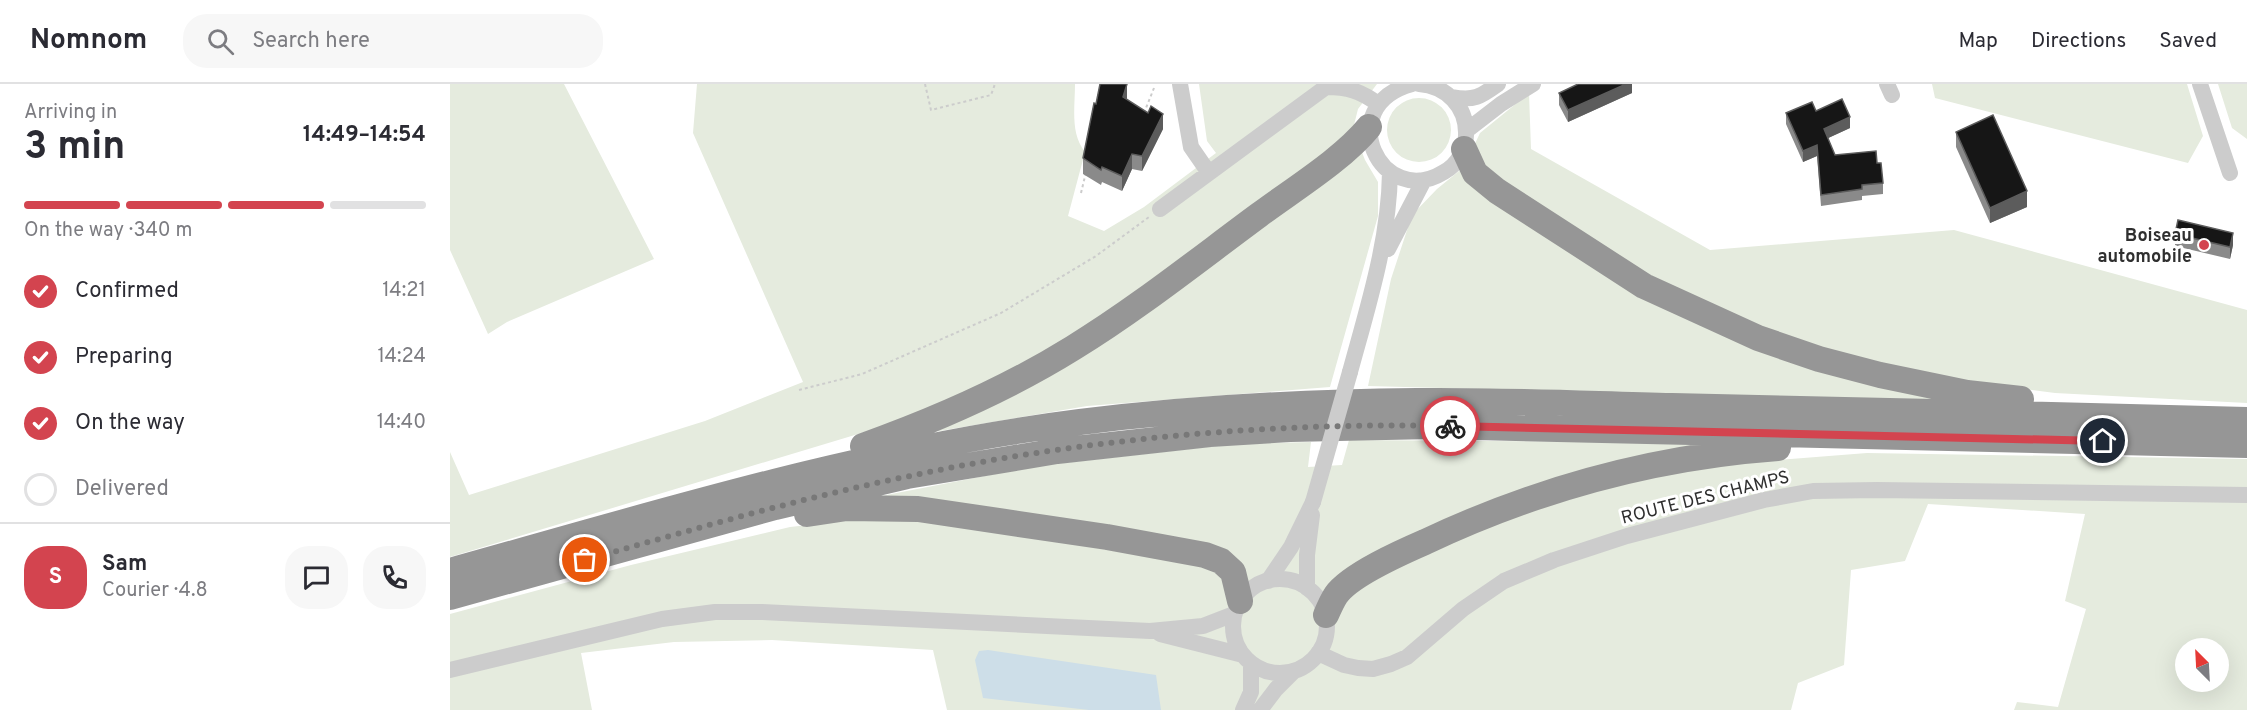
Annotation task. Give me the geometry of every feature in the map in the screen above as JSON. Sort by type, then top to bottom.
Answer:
[{"type":"highway","points":[[783,479],[802,464],[901,433],[964,406],[1010,384],[1074,348],[1314,174],[1360,138],[1374,115]]},
{"type":"highway","points":[[1465,140],[1475,173],[1497,191],[1644,286],[1758,338],[1819,360],[1913,382],[1967,393],[2105,405],[2130,417]]},
{"type":"highway","points":[[450,571],[783,479],[887,455],[1012,432],[1136,416],[1274,404],[1442,401],[2247,420]]},
{"type":"highway","points":[[450,597],[826,494],[949,468],[1107,444],[1210,434],[1290,429],[1433,426],[2247,445]]},
{"type":"highway","points":[[1326,615],[1336,594],[1365,572],[1445,532],[1522,501],[1590,479],[1644,466],[1714,454],[1815,446],[1852,435]]},
{"type":"highway","points":[[692,530],[721,534],[813,513],[847,508],[918,509],[1107,537],[1205,555],[1221,561],[1233,572],[1237,607]]},
{"type":"street","points":[[1180,84],[1186,131],[1191,147],[1209,173]]},
{"type":"street","points":[[1426,84],[1452,97],[1467,100],[1481,96],[1498,84]]},
{"type":"street","points":[[1402,85],[1374,115],[1370,140],[1373,152],[1390,172],[1400,177],[1424,180],[1437,177],[1448,170],[1457,160],[1465,140],[1501,104],[1533,84]]},
{"type":"street","points":[[2200,84],[2230,173]]},
{"type":"street","points":[[1160,209],[1325,86],[1343,87],[1359,92],[1374,115]]},
{"type":"street","points":[[1452,97],[1462,113],[1465,140]]},
{"type":"street","points":[[1307,588],[1307,555],[1313,502],[1379,266],[1389,203],[1390,172]]},
{"type":"street","points":[[1379,266],[1424,180]]},
{"type":"street","name":"ROUTE DES CHAMPS","points":[[1318,653],[1344,665],[1358,668],[1373,669],[1391,664],[1407,657],[1463,609],[1504,581],[1554,560],[1649,530],[1803,492],[1888,490],[2247,495]]},
{"type":"street","points":[[1268,581],[1291,547],[1313,502]]},
{"type":"street","points":[[450,670],[662,619],[714,612],[762,612],[1150,632],[1203,626],[1237,607],[1257,585],[1282,579],[1307,588],[1322,604],[1326,615],[1326,635],[1318,653],[1307,664],[1293,672],[1260,710]]},
{"type":"street","points":[[1237,607],[1234,635],[1247,660],[1251,692],[1243,710]]},
{"type":"street","points":[[1150,632],[1247,660],[1264,671],[1279,674],[1293,672]]},
{"type":"path","points":[[925,84],[931,110],[991,95],[995,84]]},
{"type":"path","points":[[1141,119],[1154,88]]},
{"type":"path","points":[[1082,193],[1086,171]]},
{"type":"path","points":[[799,390],[862,374],[1001,313],[1096,256],[1160,209]]},
{"type":"shaded area","points":[[450,84],[564,84],[654,259],[507,322],[488,334],[450,250]]},
{"type":"shaded area","points":[[697,84],[1075,84],[1075,128],[1080,145],[1085,152],[1068,216],[1104,231],[1144,207],[1216,153],[1207,141],[1199,84],[1377,84],[1358,109],[1353,129],[1365,160],[1378,182],[1378,216],[1330,387],[1087,406],[916,435],[888,425],[450,557],[450,452],[469,495],[705,421],[803,382],[693,133]]},
{"type":"shaded area","points":[[1932,84],[2187,84],[2203,136],[2188,163],[1935,98]]},
{"type":"shaded area","points":[[2218,84],[2247,84],[2247,139],[2232,128]]},
{"type":"shaded area","points":[[1529,93],[1531,149],[1710,250],[1954,230],[2247,310],[2247,403],[2055,393],[1955,380],[1949,402],[1368,386],[1391,279],[1412,215],[1437,189],[1464,167],[1480,133]]},
{"type":"shaded area","points":[[1413,98],[1425,98],[1442,107],[1449,118],[1451,130],[1449,142],[1442,153],[1425,162],[1413,162],[1401,157],[1392,148],[1387,136],[1387,124],[1392,112],[1401,103]]},
{"type":"shaded area","points":[[1349,440],[1631,442],[1710,445],[1712,465],[1867,453],[2247,459],[2247,710],[2014,710],[2017,702],[2058,707],[2086,609],[2065,601],[2085,514],[1928,504],[1905,561],[1851,570],[1844,665],[1798,683],[1791,710],[947,710],[933,650],[772,640],[674,642],[581,653],[592,710],[450,710],[450,614],[631,565],[790,527],[872,518],[876,497],[1036,466],[1233,444],[1311,442],[1308,467],[1342,465]]},
{"type":"shaded area","points":[[988,650],[1156,675],[1161,710],[1089,710],[983,698],[975,660],[979,651]]},
{"type":"building","points":[[1100,84],[1127,84],[1123,97],[1148,113],[1151,106],[1163,114],[1142,156],[1132,154],[1122,176],[1102,167],[1101,170],[1083,158]]},
{"type":"building","points":[[1578,84],[1626,84],[1568,110],[1559,93]]},
{"type":"building","points":[[1842,99],[1850,117],[1824,129],[1835,155],[1876,151],[1877,163],[1881,163],[1883,183],[1862,185],[1862,189],[1821,195],[1817,145],[1803,151],[1786,113],[1812,102],[1816,111]]},
{"type":"building","points":[[1993,115],[2027,191],[1990,208],[1956,132]]},
{"type":"building","points":[[2178,220],[2233,233],[2230,247],[2175,234]]},
{"type":"way so far","points":[[585,560],[826,494],[996,460],[1107,444],[1210,434],[1290,429],[1450,426]]},
{"type":"place","name":"Boiseau automobile","points":[[2204,245]]},
{"type":"route","points":[[1450,426],[2103,441]]}]
